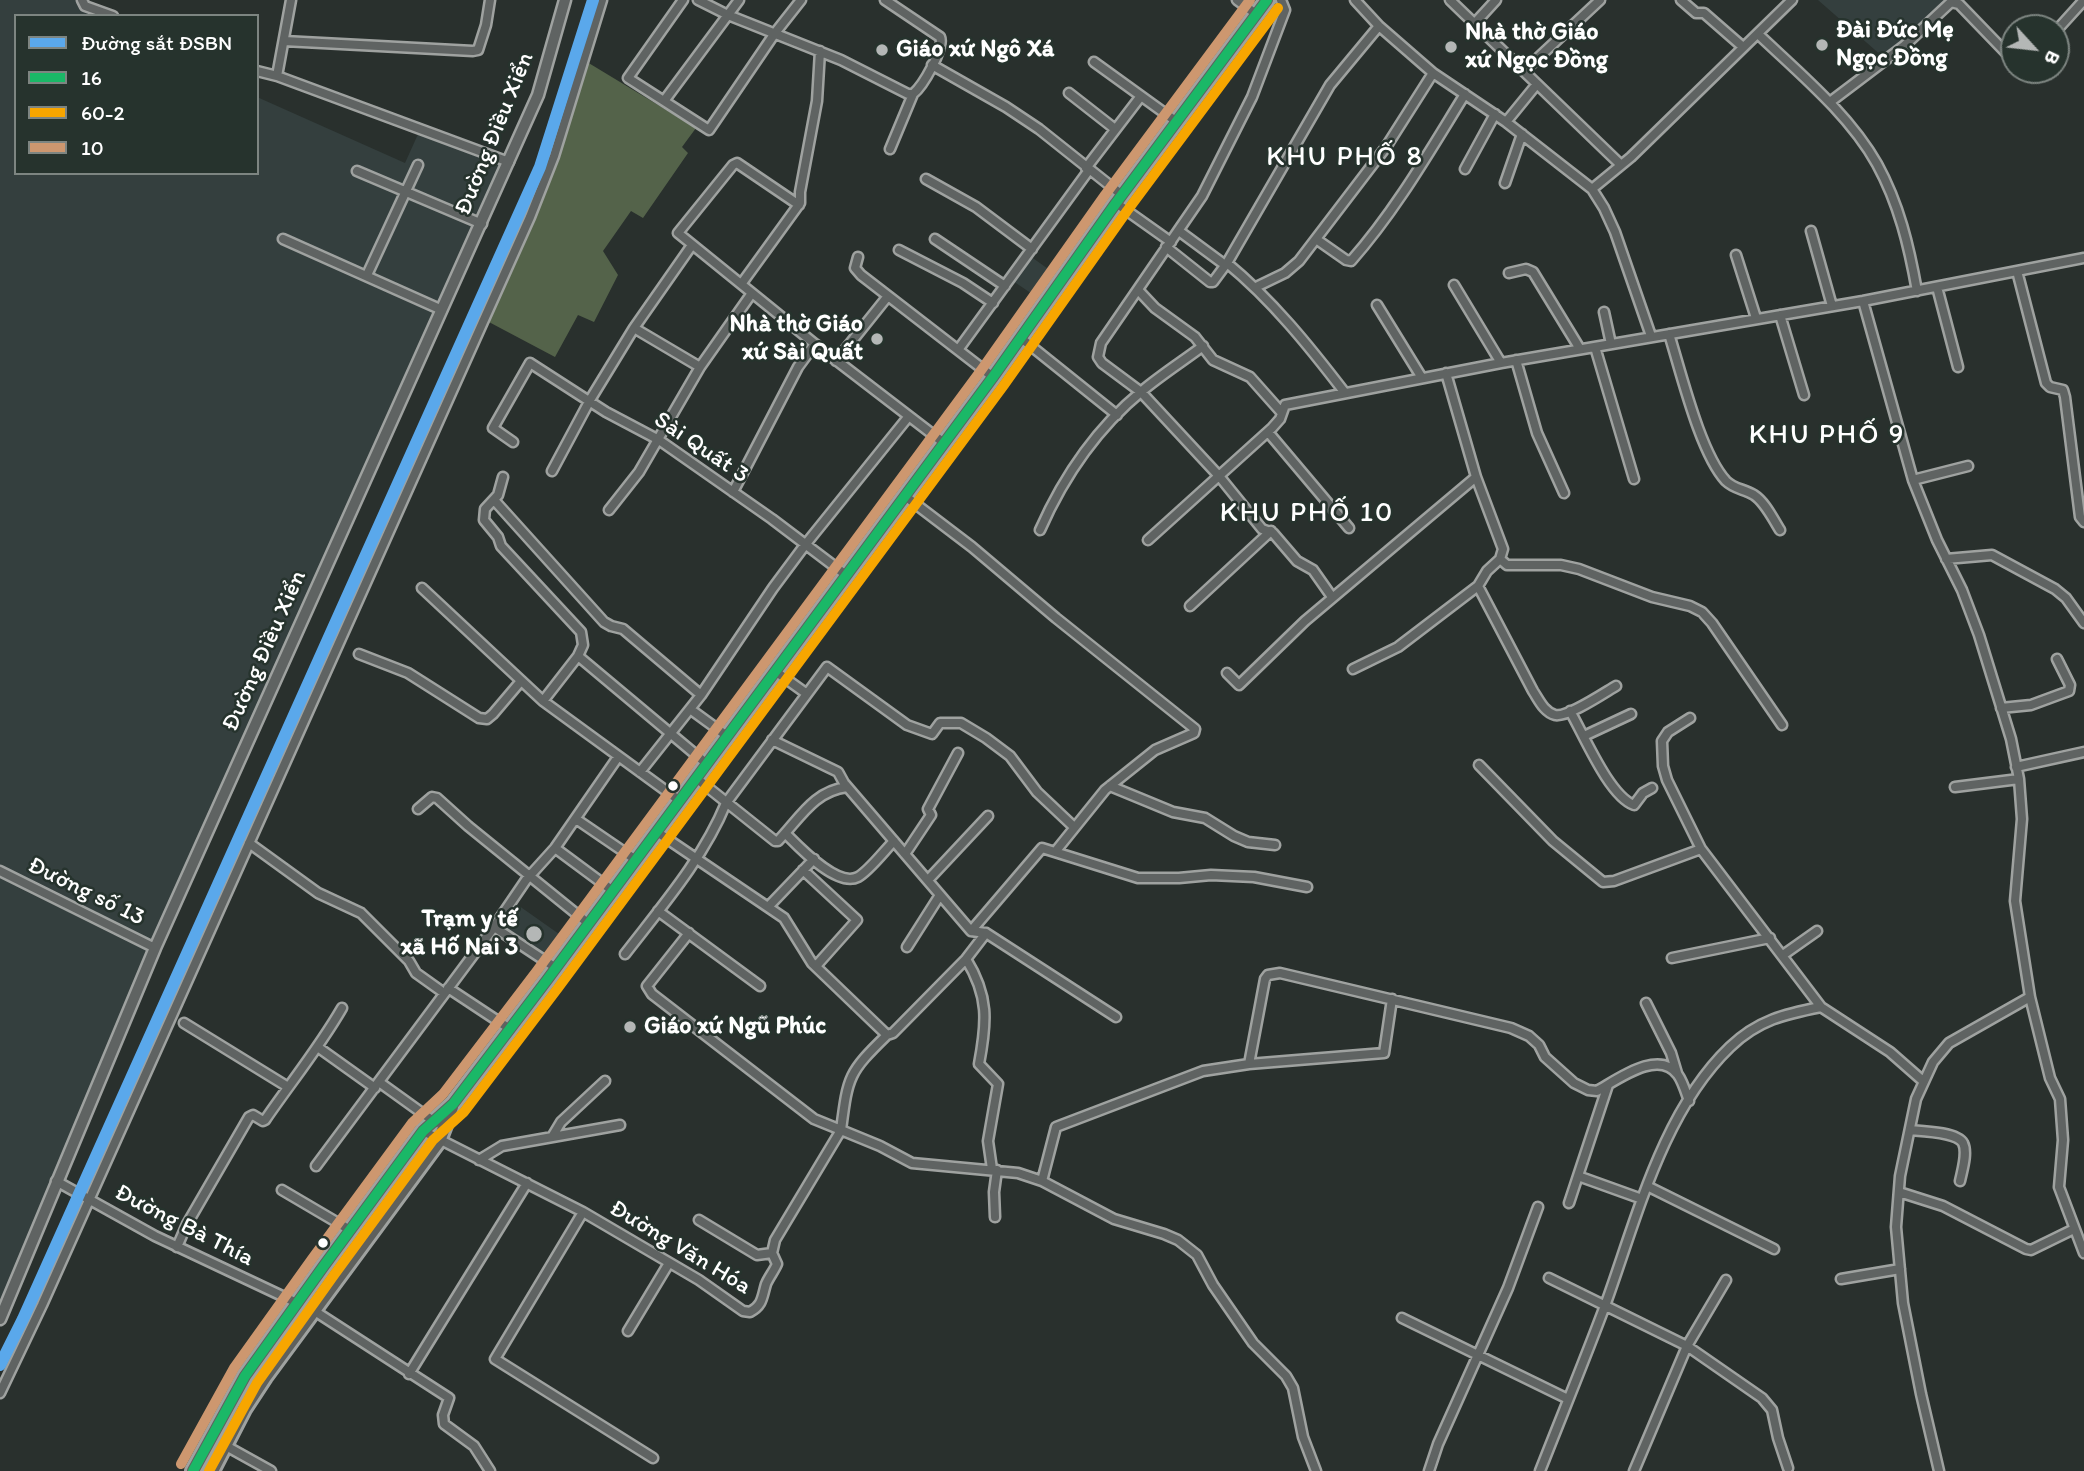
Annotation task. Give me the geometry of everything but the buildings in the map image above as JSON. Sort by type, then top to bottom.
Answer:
[{"type":"highway","points":[[212,1471],[249,1401],[439,1130],[453,1104],[993,377],[1119,199],[1267,0]]},
{"type":"highway","points":[[193,1471],[245,1376],[297,1303],[423,1131],[439,1130]]},
{"type":"highway","points":[[297,1303],[313,1310]]},
{"type":"street","points":[[82,0],[85,6],[107,14]]},
{"type":"street","points":[[277,76],[291,0]]},
{"type":"street","points":[[284,41],[473,51],[478,50],[482,43],[490,0]]},
{"type":"street","name":"Đường Điều Xiển","points":[[0,1319],[155,948],[538,95],[565,0]]},
{"type":"street","points":[[0,1393],[541,191],[573,98],[602,0]]},
{"type":"street","points":[[683,0],[628,78],[709,130],[775,33],[801,0]]},
{"type":"street","points":[[698,0],[728,15],[820,51],[913,94]]},
{"type":"street","points":[[664,102],[739,0]]},
{"type":"street","points":[[885,0],[940,37],[943,45],[913,94],[890,149]]},
{"type":"street","points":[[1237,0],[1256,14]]},
{"type":"street","points":[[1281,0],[1285,10],[1252,97],[1202,196],[1101,343],[1098,357],[1102,363],[1141,392],[1219,476],[1262,529],[1271,531],[1297,561],[1313,570],[1332,597]]},
{"type":"street","points":[[1355,0],[1379,26],[1433,73],[1506,121],[1592,189],[1615,233],[1651,337]]},
{"type":"street","points":[[1450,0],[1621,165]]},
{"type":"street","points":[[1475,23],[1496,0]]},
{"type":"street","points":[[1524,71],[1600,0]]},
{"type":"street","points":[[1681,0],[1696,13],[1704,13],[1743,47]]},
{"type":"street","points":[[2070,16],[2084,0]]},
{"type":"street","points":[[1592,189],[1621,165],[1758,34],[1788,1]]},
{"type":"street","points":[[1830,102],[1903,46],[1950,1],[1959,5],[2000,47]]},
{"type":"street","points":[[932,65],[1006,107],[1039,130],[1087,169],[1211,282],[1330,85],[1379,26]]},
{"type":"street","points":[[1758,34],[1830,102],[1876,162],[1904,229],[1917,291]]},
{"type":"street","points":[[742,283],[799,205],[817,102],[820,51]]},
{"type":"street","points":[[1094,62],[1177,121]]},
{"type":"street","points":[[259,72],[509,162]]},
{"type":"street","points":[[1256,287],[1285,273],[1299,261],[1386,147],[1433,73]]},
{"type":"street","points":[[1506,121],[1537,84]]},
{"type":"street","points":[[1069,93],[1115,129]]},
{"type":"street","points":[[1316,239],[1351,261],[1378,230],[1409,186],[1465,94]]},
{"type":"street","points":[[958,350],[1141,96]]},
{"type":"street","points":[[1465,169],[1495,114]]},
{"type":"street","points":[[1505,183],[1522,134]]},
{"type":"street","points":[[799,205],[737,163],[678,233],[815,344],[944,443]]},
{"type":"street","points":[[367,275],[418,165]]},
{"type":"street","points":[[357,172],[482,224]]},
{"type":"street","points":[[926,180],[976,208],[1032,249]]},
{"type":"street","points":[[1179,231],[1256,287],[1306,342],[1345,393]]},
{"type":"street","points":[[1811,231],[1832,306]]},
{"type":"street","points":[[282,239],[442,310]]},
{"type":"street","points":[[935,239],[1005,286]]},
{"type":"street","points":[[552,471],[590,400],[634,328],[692,246]]},
{"type":"street","points":[[899,250],[963,283],[993,303]]},
{"type":"street","points":[[1737,255],[1756,318]]},
{"type":"street","points":[[858,257],[855,268],[857,271],[993,377]]},
{"type":"street","points":[[1148,540],[1268,432],[1280,419],[1285,405],[1516,360],[1863,301],[2084,258]]},
{"type":"street","points":[[1509,273],[1526,269],[1533,272],[1580,349]]},
{"type":"street","points":[[2017,271],[2046,383],[2050,387],[2063,390],[2065,397],[2080,516],[2084,523]]},
{"type":"street","points":[[1454,285],[1501,363]]},
{"type":"street","points":[[1937,287],[1958,367]]},
{"type":"street","points":[[1139,291],[1155,308],[1183,327],[1213,360],[1250,377],[1282,413]]},
{"type":"street","points":[[609,510],[639,472],[700,367],[752,293]]},
{"type":"street","points":[[836,360],[888,296]]},
{"type":"street","points":[[1863,301],[1913,480],[1979,635],[2019,779],[2022,819],[2015,901],[2030,997],[2050,1078],[2060,1100],[2063,1140],[2059,1187],[2084,1253]]},
{"type":"street","points":[[1377,305],[1422,378]]},
{"type":"street","points":[[1604,312],[1611,344]]},
{"type":"street","points":[[1780,315],[1804,395]]},
{"type":"street","points":[[634,328],[700,367]]},
{"type":"street","points":[[1669,334],[1710,457],[1725,480],[1735,488],[1759,499],[1780,530]]},
{"type":"street","points":[[1021,338],[1117,415]]},
{"type":"street","points":[[733,492],[798,367],[815,344]]},
{"type":"street","points":[[1040,530],[1068,475],[1117,415],[1141,392],[1203,346]]},
{"type":"street","points":[[1595,347],[1634,479]]},
{"type":"street","points":[[1516,360],[1537,433],[1564,493]]},
{"type":"street","name":"Sài Quất 3","points":[[513,442],[493,428],[528,364],[536,365],[606,412],[660,439],[846,575]]},
{"type":"street","points":[[1353,669],[1398,647],[1478,586],[1487,571],[1500,559],[1503,549],[1476,477],[1446,373]]},
{"type":"street","points":[[640,772],[701,695],[805,545],[909,416]]},
{"type":"street","points":[[1268,432],[1349,528]]},
{"type":"street","points":[[1913,480],[1968,467]]},
{"type":"street","points":[[503,477],[494,500],[485,509],[484,520],[498,537],[501,546],[580,632],[583,645],[578,656],[542,701]]},
{"type":"street","points":[[1227,674],[1239,685],[1304,621],[1476,477]]},
{"type":"street","points":[[905,496],[1195,729],[1194,733],[1155,750],[1110,786],[1055,852]]},
{"type":"street","points":[[494,500],[604,622],[623,629],[701,695]]},
{"type":"street","points":[[1190,607],[1271,531]]},
{"type":"street","points":[[1946,559],[1992,555],[2055,589],[2066,598],[2084,623]]},
{"type":"street","points":[[1500,559],[1507,565],[1562,565],[1579,569],[1652,597],[1690,606],[1702,612],[1782,725]]},
{"type":"street","points":[[1478,586],[1542,707],[1553,715],[1570,711],[1616,686]]},
{"type":"street","points":[[422,589],[542,701],[680,801]]},
{"type":"street","points":[[359,654],[408,673],[479,718],[487,719],[493,714],[521,681]]},
{"type":"street","points":[[578,656],[707,764]]},
{"type":"street","points":[[2001,708],[2031,705],[2069,691],[2070,685],[2057,659]]},
{"type":"street","points":[[625,954],[696,858],[717,826],[726,803],[827,667],[914,729],[932,734],[940,723],[964,725],[1010,756],[1038,792],[1074,827]]},
{"type":"street","points":[[775,671],[807,694]]},
{"type":"street","points":[[690,709],[727,736]]},
{"type":"street","points":[[1570,711],[1608,779],[1627,802],[1634,805],[1643,793],[1652,788]]},
{"type":"street","points":[[1584,736],[1631,714]]},
{"type":"street","points":[[1690,718],[1668,732],[1662,741],[1661,753],[1667,780],[1701,849],[1821,1007],[1889,1052],[1923,1081]]},
{"type":"street","points":[[772,740],[838,772],[847,787],[971,931],[986,933],[1116,1017]]},
{"type":"street","points":[[2016,767],[2084,752]]},
{"type":"street","points":[[905,853],[931,815],[928,809],[958,753]]},
{"type":"street","points":[[316,1166],[531,876],[555,848],[618,757]]},
{"type":"street","points":[[1479,765],[1553,841],[1603,882],[1614,881],[1701,849]]},
{"type":"street","points":[[696,778],[775,841],[819,795],[847,787]]},
{"type":"street","points":[[1955,787],[2019,779]]},
{"type":"street","points":[[1110,786],[1173,812],[1205,818],[1248,842],[1275,845]]},
{"type":"street","points":[[418,809],[432,797],[437,798],[467,826],[589,924]]},
{"type":"street","points":[[928,880],[988,816]]},
{"type":"street","points":[[576,819],[636,860]]},
{"type":"street","points":[[657,832],[784,918],[816,966],[887,1035]]},
{"type":"street","points":[[785,833],[830,872],[845,880],[858,877],[894,841]]},
{"type":"street","points":[[248,843],[318,893],[361,913],[409,961],[416,973],[510,1029]]},
{"type":"street","points":[[555,848],[613,891]]},
{"type":"street","points":[[971,931],[1042,848],[1138,878],[1211,875],[1254,877],[1307,887]]},
{"type":"street","points":[[768,907],[814,859]]},
{"type":"street","points":[[803,870],[857,920],[816,966]]},
{"type":"street","name":"Đường số 13","points":[[0,871],[155,948]]},
{"type":"street","points":[[818,884],[830,872]]},
{"type":"street","points":[[907,947],[940,894]]},
{"type":"street","points":[[658,911],[760,986]]},
{"type":"street","points":[[494,927],[556,968]]},
{"type":"street","points":[[1783,955],[1817,930]]},
{"type":"street","points":[[689,933],[647,986],[652,994],[814,1119],[880,1146],[912,1163],[1018,1173],[1042,1181],[1114,1219],[1178,1240],[1197,1255],[1213,1285],[1253,1343],[1286,1376],[1293,1388],[1303,1437],[1315,1471]]},
{"type":"street","points":[[841,1130],[847,1085],[853,1071],[966,959],[986,933]]},
{"type":"street","points":[[1672,958],[1770,938]]},
{"type":"street","points":[[966,959],[980,981],[986,1027],[979,1063],[998,1084],[988,1141],[995,1170],[995,1217]]},
{"type":"street","points":[[1249,1064],[1265,979],[1268,975],[1280,973],[1511,1028],[1529,1036],[1539,1045],[1545,1057],[1574,1083],[1588,1090],[1597,1091],[1646,1065],[1656,1063],[1677,1073]]},
{"type":"street","points":[[1940,1471],[1906,1317],[1896,1227],[1910,1130],[1916,1099],[1923,1081],[1933,1062],[1949,1043],[2030,997]]},
{"type":"street","points":[[1042,1181],[1054,1132],[1060,1125],[1203,1071],[1249,1064],[1384,1053],[1392,999]]},
{"type":"street","points":[[1646,1003],[1671,1053],[1689,1101]]},
{"type":"street","points":[[1539,1471],[1674,1121],[1708,1072],[1731,1046],[1751,1030],[1767,1020],[1821,1007]]},
{"type":"street","points":[[177,1247],[187,1224],[249,1117],[253,1115],[265,1120],[319,1048],[342,1008]]},
{"type":"street","points":[[184,1023],[288,1087]]},
{"type":"street","points":[[319,1048],[377,1085],[439,1130]]},
{"type":"street","points":[[552,1137],[561,1122],[605,1081]]},
{"type":"street","points":[[1569,1203],[1608,1085]]},
{"type":"street","points":[[479,1160],[502,1146],[620,1125]]},
{"type":"street","points":[[423,1131],[439,1130]]},
{"type":"street","name":"Đường Văn Hóa","points":[[439,1130],[479,1160],[583,1212],[699,1280],[743,1311],[750,1312],[762,1301],[767,1281],[775,1268],[776,1260],[772,1253],[775,1240],[841,1130]]},
{"type":"street","points":[[1910,1130],[1945,1134],[1962,1142],[1965,1151],[1960,1181]]},
{"type":"street","points":[[1578,1176],[1642,1199]]},
{"type":"street","name":"Đường Bà Thía","points":[[56,1181],[177,1247],[297,1303]]},
{"type":"street","points":[[410,1374],[527,1183]]},
{"type":"street","points":[[1647,1186],[1774,1249]]},
{"type":"street","points":[[282,1189],[350,1230]]},
{"type":"street","points":[[1899,1192],[1944,1206],[2026,1249],[2031,1250],[2074,1229]]},
{"type":"street","points":[[1429,1471],[1438,1444],[1508,1288],[1538,1207]]},
{"type":"street","points":[[583,1212],[495,1359],[653,1458]]},
{"type":"street","points":[[699,1220],[757,1255],[772,1253]]},
{"type":"street","points":[[628,1331],[670,1263]]},
{"type":"street","points":[[1841,1279],[1900,1269]]},
{"type":"street","points":[[1549,1278],[1687,1346],[1751,1390],[1772,1410],[1788,1468]]},
{"type":"street","points":[[1634,1471],[1687,1346],[1726,1280]]},
{"type":"street","points":[[313,1310],[449,1398],[443,1415],[444,1424],[474,1446],[490,1471]]},
{"type":"street","points":[[1402,1318],[1568,1399]]},
{"type":"street","points":[[226,1446],[271,1471]]},
{"type":"shaded area","points":[[0,0],[79,0],[83,9],[96,14],[14,14],[14,175],[259,175],[259,98],[405,163],[419,132],[503,164],[152,942],[0,1307]]},
{"type":"shaded area","points":[[1818,0],[1943,0],[1946,3],[1883,57]]},
{"type":"shaded area","points":[[1030,256],[1058,276],[1041,300],[1013,281]]},
{"type":"shaded area","name":"Trạm y tế xã Hố Nai 3","points":[[515,903],[569,941],[553,963],[499,927]]},
{"type":"green space","points":[[587,62],[696,128],[682,147],[688,153],[643,218],[631,211],[603,251],[618,275],[594,322],[578,315],[555,357],[487,321],[553,170]]},
{"type":"rail line","name":"ĐSBN","points":[[0,1365],[540,167],[593,0]]},
{"type":"transit line","name":"10","points":[[181,1464],[234,1368],[312,1259],[412,1123],[443,1094],[536,972],[982,369],[1105,195],[1250,0]]},
{"type":"transit line","name":"16","points":[[193,1471],[245,1376],[323,1267],[423,1131],[453,1104],[547,980],[993,377],[1116,203],[1267,0]]},
{"type":"transit line","name":"60-2","points":[[209,1471],[257,1383],[334,1275],[433,1140],[464,1112],[558,988],[1004,385],[1127,211],[1278,8]]},
{"type":"place","name":"Đài Đức Mẹ Ngọc Đồng","points":[[1822,45]]},
{"type":"place","name":"Nhà thờ Giáo xứ Ngọc Đồng","points":[[1451,47]]},
{"type":"place","name":"Giáo xứ Ngô Xá","points":[[882,50]]},
{"type":"place","name":"Nhà thờ Giáo xứ Sài Quất","points":[[877,339]]},
{"type":"place","name":"Trạm y tế xã Hố Nai 3","points":[[534,934]]},
{"type":"place","name":"Giáo xứ Ngũ Phúc","points":[[630,1027]]},
{"type":"district","name":"KHU PHỐ 8","points":[[1345,158]]},
{"type":"district","name":"KHU PHỐ 9","points":[[1827,436]]},
{"type":"district","name":"KHU PHỐ 10","points":[[1307,514]]}]
